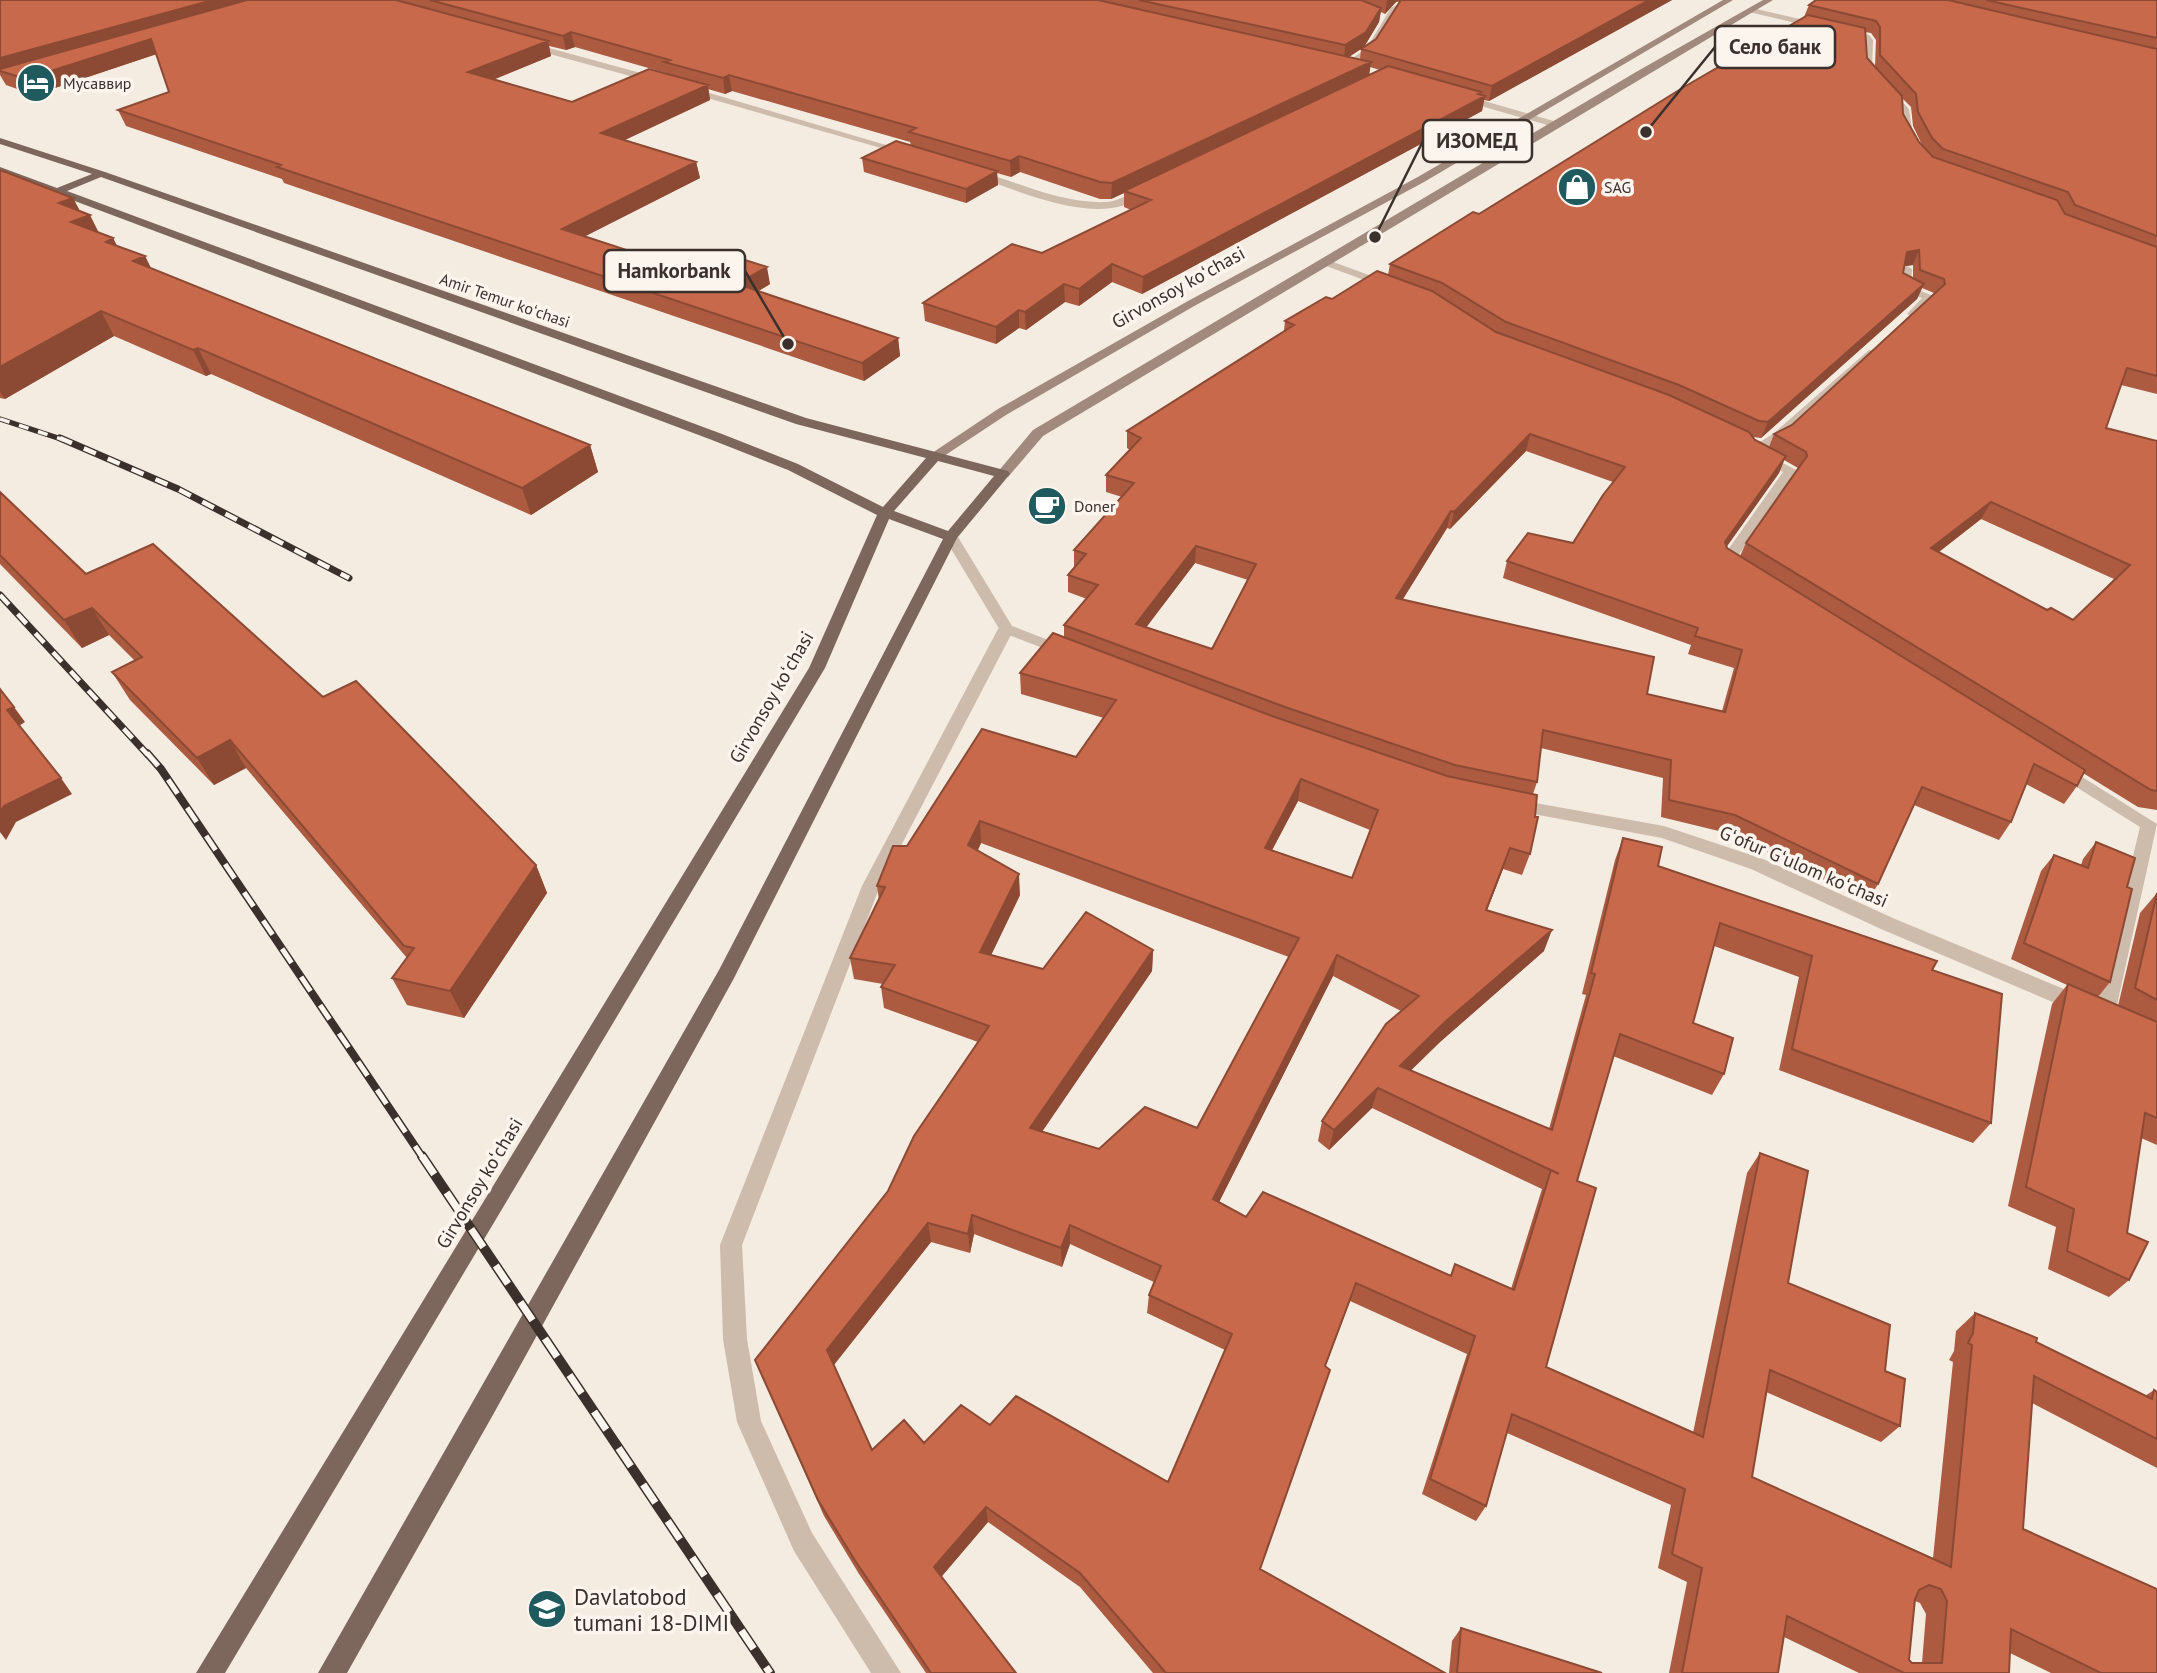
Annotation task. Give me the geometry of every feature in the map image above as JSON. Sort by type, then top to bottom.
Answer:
[{"type":"main road","name":"Girvonsoy koʻchasi","points":[[210,1673],[825,654],[885,513],[936,455],[1002,412],[1192,303],[1420,180],[1729,0]]},
{"type":"main road","points":[[332,1673],[486,1405],[726,975],[951,537],[1038,433],[1554,124],[1769,0]]},
{"type":"main road","name":"Amir Temur koʻchasi","points":[[0,141],[101,174],[801,421],[1003,474]]},
{"type":"main road","points":[[0,170],[768,457],[885,513],[951,537]]},
{"type":"main road","points":[[56,192],[101,174]]},
{"type":"street","points":[[1346,66],[1369,51],[1394,10],[1409,0]]},
{"type":"street","points":[[1752,9],[1866,37],[1869,40],[1868,69],[1904,109],[1905,127],[1915,146]]},
{"type":"street","points":[[1377,17],[1387,20]]},
{"type":"street","points":[[522,44],[663,83]]},
{"type":"street","points":[[1336,64],[1359,69]]},
{"type":"street","points":[[676,86],[924,158]]},
{"type":"street","points":[[1450,94],[1554,124]]},
{"type":"street","points":[[962,169],[1095,206],[1114,205],[1160,184]]},
{"type":"street","points":[[1325,261],[1398,289]]},
{"type":"street","points":[[1904,322],[1930,297],[1905,289],[1907,269]]},
{"type":"street","points":[[1750,576],[1727,561],[1791,471],[1755,452],[1743,442],[1764,444],[1779,436],[1878,346]]},
{"type":"street","points":[[951,537],[1006,629],[1083,658]]},
{"type":"street","points":[[887,1673],[803,1542],[749,1422],[735,1339],[731,1245],[871,886],[1006,629]]},
{"type":"street","points":[[2043,759],[2153,818],[2105,1014]]},
{"type":"street","name":"Gʻofur Gʻulom koʻchasi","points":[[1499,802],[1664,832],[1757,864],[1888,924],[2126,1025]]},
{"type":"building","points":[[0,0],[213,0],[0,58]]},
{"type":"building","points":[[247,0],[396,0],[548,41],[468,72],[572,102],[649,69],[708,85],[601,133],[696,162],[562,229],[694,272],[726,254],[767,267],[737,284],[898,338],[862,363],[277,167],[281,165],[118,110],[169,92],[151,39],[26,79],[0,71]]},
{"type":"building","points":[[430,0],[1098,0],[1371,62],[1112,183],[1100,182],[1019,156],[1010,161],[909,132],[916,128],[729,75],[723,78],[664,62],[670,60],[571,32],[563,36]]},
{"type":"building","points":[[1139,0],[1361,0],[1381,8],[1366,32],[1345,45]]},
{"type":"building","points":[[1401,0],[1649,0],[1492,86],[1361,49],[1376,39]]},
{"type":"building","points":[[1816,0],[1948,0],[2157,49],[2157,236],[2075,205],[2068,192],[1943,149],[1932,138],[1918,112],[1916,94],[1880,55],[1880,27],[1876,21],[1809,5]]},
{"type":"building","points":[[1986,0],[2157,0],[2157,38]]},
{"type":"building","points":[[1808,15],[1865,28],[1867,58],[1902,96],[1903,114],[1919,142],[1933,157],[2057,200],[2065,214],[2157,247],[2157,376],[2127,368],[2106,428],[2157,441],[2157,791],[2151,790],[1746,543],[1807,456],[1806,452],[1774,434],[1792,425],[1945,284],[1944,279],[1920,270],[1919,250],[1907,252],[1903,273],[1924,284],[1768,422],[1759,421],[1679,385],[1506,322],[1442,283],[1390,264],[1473,212],[1479,214],[1684,87]],"holes":[[[1991,502],[2130,565],[2073,620],[2051,608],[2047,610],[1931,548]]]},
{"type":"building","points":[[1388,66],[1481,92],[1478,94],[1485,96],[1143,277],[1112,264],[1079,289],[1064,284],[1025,312],[1019,310],[996,327],[923,303],[1012,244],[1042,253],[1151,200],[1124,191]]},
{"type":"building","points":[[896,141],[997,171],[966,189],[862,158]]},
{"type":"building","points":[[0,170],[73,198],[59,203],[90,215],[71,222],[113,238],[106,242],[145,256],[133,261],[590,445],[522,488],[198,348],[193,350],[101,311],[0,367]]},
{"type":"building","points":[[1377,271],[1432,291],[1496,332],[1669,395],[1749,432],[1755,440],[1786,456],[1725,542],[1727,548],[2085,770],[2077,786],[2034,764],[2011,822],[1922,787],[1878,884],[1735,815],[1669,800],[1671,760],[1543,730],[1537,782],[1455,765],[1285,707],[1064,625],[1098,585],[1068,575],[1086,554],[1074,550],[1134,483],[1106,475],[1141,438],[1127,431],[1294,325],[1285,321],[1326,297],[1332,299]],"holes":[[[1530,434],[1625,467],[1603,495],[1573,543],[1528,533],[1507,561],[1698,628],[1695,636],[1742,650],[1725,712],[1647,694],[1654,657],[1396,598],[1451,511],[1454,512]],[[1196,546],[1256,564],[1212,649],[1136,624]]]},
{"type":"building","points":[[0,492],[86,574],[153,544],[323,697],[356,681],[536,865],[450,991],[392,978],[414,948],[404,946],[230,740],[197,758],[112,672],[142,657],[92,608],[64,620],[0,555]]},
{"type":"building","points":[[1053,633],[1272,716],[1447,776],[1537,795],[1535,817],[1538,817],[1530,854],[1510,848],[1486,910],[1552,930],[1446,1021],[1400,1066],[1552,1130],[1595,974],[1591,973],[1623,838],[1662,847],[1658,866],[1937,961],[1932,970],[2002,994],[1991,1123],[1792,1049],[1812,956],[1720,923],[1693,1023],[1733,1038],[1724,1074],[1620,1034],[1577,1181],[1596,1188],[1546,1367],[1703,1437],[1760,1153],[1808,1171],[1788,1283],[1890,1325],[1885,1371],[1905,1379],[1900,1426],[1770,1370],[1752,1477],[1951,1567],[1972,1345],[1968,1343],[1973,1333],[1975,1313],[2037,1338],[2036,1342],[2152,1399],[2154,1390],[2157,1392],[2157,1439],[2034,1376],[2023,1529],[2157,1589],[2157,1673],[2101,1673],[2011,1629],[2009,1673],[1904,1673],[1787,1616],[1778,1673],[1682,1673],[1702,1568],[1672,1554],[1685,1489],[1512,1414],[1486,1506],[1430,1479],[1475,1336],[1356,1283],[1325,1366],[1330,1370],[1260,1569],[1445,1673],[1166,1673],[1080,1573],[986,1507],[934,1567],[1016,1673],[931,1673],[854,1559],[818,1500],[755,1360],[888,1191],[914,1136],[989,1026],[881,987],[895,965],[850,958],[885,887],[877,886],[893,846],[907,846],[982,729],[1076,757],[1116,700],[1020,673]],"holes":[[[1301,779],[1378,810],[1352,878],[1265,848]],[[980,821],[1299,938],[1197,1128],[1145,1107],[1099,1149],[1030,1128],[1153,950],[1086,912],[1043,969],[980,952],[1019,874],[968,845]],[[1337,955],[1419,996],[1386,1024],[1322,1121],[1334,1130],[1378,1088],[1551,1170],[1514,1290],[1455,1264],[1451,1276],[1263,1192],[1246,1217],[1213,1199]],[[972,1215],[1061,1248],[1070,1225],[1161,1266],[1149,1295],[1232,1334],[1168,1482],[1016,1396],[990,1425],[961,1405],[924,1443],[904,1420],[872,1450],[827,1350],[928,1223],[968,1234]],[[1929,1585],[1941,1589],[1947,1601],[1942,1663],[1912,1663],[1909,1660],[1915,1599],[1919,1590]]]},
{"type":"building","points":[[0,689],[14,707],[7,710],[61,778],[4,806],[0,812]]},
{"type":"building","points":[[2096,842],[2135,858],[2127,887],[2132,889],[2110,982],[2024,943],[2054,855],[2088,868]]},
{"type":"building","points":[[2157,893],[2157,1000],[2135,988]]},
{"type":"building","points":[[2068,984],[2157,1022],[2157,1118],[2145,1113],[2127,1233],[2148,1242],[2129,1280],[2067,1251],[2074,1209],[2026,1187]]},
{"type":"building","points":[[1461,1628],[1602,1673],[1457,1673]]},
{"type":"railway","points":[[0,419],[64,440]]},
{"type":"railway","points":[[60,438],[178,489],[349,578]]},
{"type":"railway","points":[[0,595],[148,755]]},
{"type":"railway","points":[[147,753],[161,769],[423,1158]]},
{"type":"railway","points":[[422,1156],[770,1673]]},
{"type":"place","name":"Мусаввир","points":[[36,83]]},
{"type":"place","name":"Село банк","points":[[1646,132]]},
{"type":"place","name":"SAG","points":[[1577,187]]},
{"type":"place","name":"ИЗОМЕД","points":[[1375,237]]},
{"type":"place","name":"Hamkorbank","points":[[788,344]]},
{"type":"place","name":"Doner","points":[[1047,506]]},
{"type":"place","name":"Davlatobod tumani 18-DIMI","points":[[547,1609]]}]
